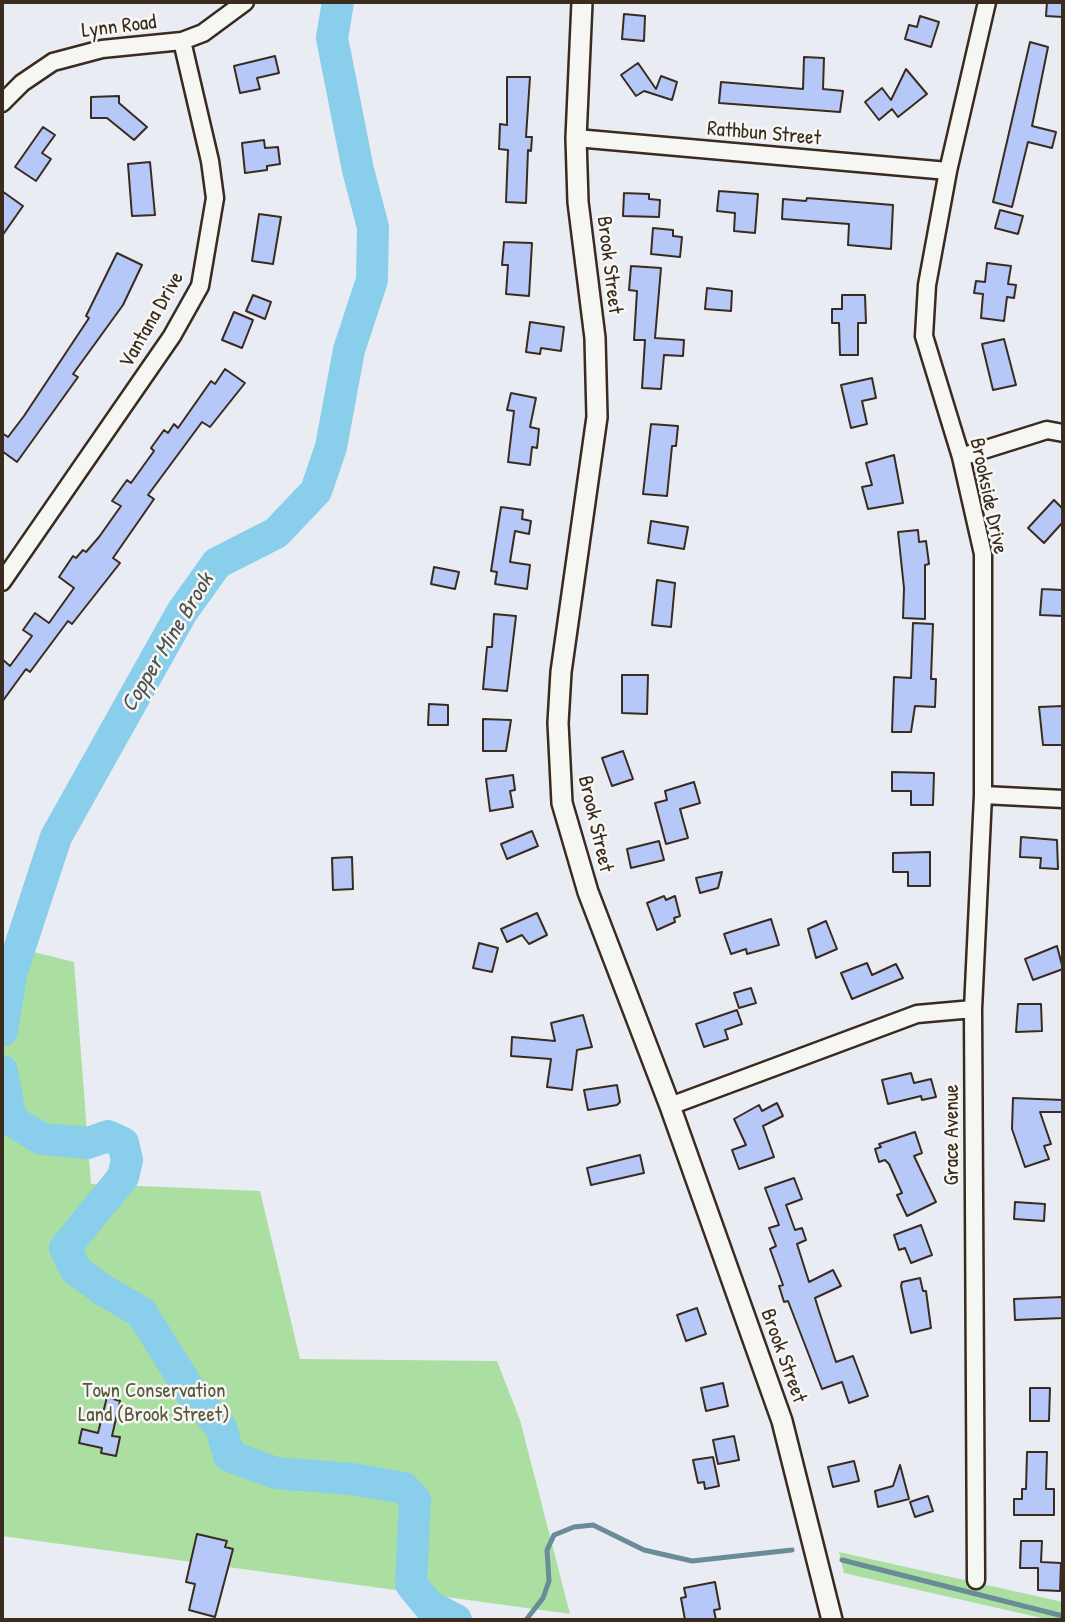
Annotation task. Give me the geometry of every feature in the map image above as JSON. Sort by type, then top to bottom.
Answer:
[{"type":"street","name":"Lynn Road","points":[[2,103],[32,76],[53,62],[78,53],[182,41],[214,26],[246,2]]},
{"type":"street","name":"Brook Street","points":[[582,2],[576,138],[578,202],[598,375],[597,417],[561,672],[558,763],[562,803],[588,892],[670,1106],[782,1421],[832,1620]]},
{"type":"street","name":"Brookside Drive","points":[[973,1009],[983,795],[983,555],[961,457],[924,336],[927,285],[948,171],[987,2]]},
{"type":"street","name":"Vantana Drive","points":[[2,582],[172,337],[200,286],[215,198],[210,161],[182,41]]},
{"type":"street","name":"Rathbun Street","points":[[576,138],[948,171]]},
{"type":"street","points":[[961,457],[1047,430],[1063,433]]},
{"type":"street","points":[[983,795],[1063,799]]},
{"type":"street","points":[[670,1106],[917,1014],[973,1009]]},
{"type":"street","name":"Grace Avenue","points":[[973,1009],[975,1580]]},
{"type":"green space","name":"Town Conservation Land (Brook Street)","points":[[2,944],[74,962],[91,1184],[260,1191],[300,1359],[497,1361],[520,1420],[570,1614],[2,1536]]},
{"type":"green space","points":[[839,1552],[1063,1602],[1063,1620],[1050,1620],[844,1573]]},
{"type":"building","points":[[1047,2],[1063,2],[1063,17],[1046,16]]},
{"type":"building","points":[[624,14],[645,16],[644,41],[622,39]]},
{"type":"building","points":[[920,16],[939,22],[931,47],[905,39],[909,25],[917,27]]},
{"type":"building","points":[[1030,42],[1048,47],[1032,126],[1056,132],[1052,148],[1028,142],[1012,207],[993,202]]},
{"type":"building","points":[[275,56],[279,73],[257,78],[260,89],[240,93],[234,66]]},
{"type":"building","points":[[804,57],[824,58],[823,89],[843,91],[840,112],[719,103],[721,82],[803,89]]},
{"type":"building","points":[[638,63],[656,89],[661,76],[677,82],[672,100],[644,91],[636,96],[621,75]]},
{"type":"building","points":[[906,69],[927,94],[898,117],[892,109],[879,120],[865,102],[882,88],[891,100]]},
{"type":"building","points":[[507,77],[530,77],[526,137],[532,137],[531,151],[528,150],[526,203],[506,202],[508,150],[499,149],[500,124],[507,125]]},
{"type":"building","points":[[119,96],[119,103],[147,127],[134,140],[107,118],[91,118],[91,97]]},
{"type":"building","points":[[43,127],[55,135],[42,153],[51,159],[36,181],[15,167]]},
{"type":"building","points":[[264,140],[265,148],[278,147],[280,164],[267,166],[267,170],[245,173],[242,143]]},
{"type":"building","points":[[150,162],[155,215],[132,216],[128,164]]},
{"type":"building","points":[[2,191],[23,206],[2,236]]},
{"type":"building","points":[[719,191],[758,194],[755,233],[734,231],[735,213],[717,211]]},
{"type":"building","points":[[624,193],[649,194],[649,199],[660,200],[659,217],[623,216]]},
{"type":"building","points":[[807,198],[893,205],[891,249],[848,245],[849,224],[782,219],[783,199],[806,201]]},
{"type":"building","points":[[1000,210],[1023,216],[1018,234],[995,228]]},
{"type":"building","points":[[259,214],[281,217],[273,264],[252,261]]},
{"type":"building","points":[[653,228],[673,230],[673,236],[682,237],[680,257],[651,254]]},
{"type":"building","points":[[504,242],[532,243],[529,296],[506,294],[508,265],[502,265]]},
{"type":"building","points":[[117,253],[142,265],[123,305],[73,374],[78,377],[17,462],[2,451],[2,433],[8,437],[24,416],[89,318],[86,316]]},
{"type":"building","points":[[987,263],[1011,266],[1008,284],[1016,285],[1014,298],[1007,297],[1004,321],[981,318],[983,294],[974,293],[976,281],[985,282]]},
{"type":"building","points":[[631,266],[661,268],[655,338],[684,340],[683,356],[664,355],[661,389],[642,388],[645,340],[634,340],[637,291],[629,290]]},
{"type":"building","points":[[707,288],[732,291],[731,311],[705,309]]},
{"type":"building","points":[[253,295],[271,302],[265,319],[246,311]]},
{"type":"building","points":[[842,295],[865,295],[866,323],[858,323],[858,355],[840,355],[839,323],[832,323],[832,309],[842,309]]},
{"type":"building","points":[[234,312],[253,320],[242,348],[222,340]]},
{"type":"building","points":[[530,322],[564,327],[561,351],[541,348],[540,354],[526,352]]},
{"type":"building","points":[[1004,339],[1016,385],[993,390],[982,344]]},
{"type":"building","points":[[225,369],[245,383],[210,427],[202,422],[148,495],[154,499],[113,558],[120,563],[72,624],[68,621],[30,672],[26,669],[2,702],[2,659],[10,666],[32,636],[23,630],[35,613],[49,623],[74,588],[59,577],[73,556],[76,558],[83,550],[86,552],[99,537],[121,506],[112,501],[127,480],[131,483],[154,451],[151,448],[164,430],[168,433],[174,424],[178,428],[211,381],[215,384]]},
{"type":"building","points":[[872,378],[876,398],[862,401],[867,424],[851,428],[841,385]]},
{"type":"building","points":[[511,393],[536,398],[530,427],[539,429],[537,448],[532,447],[530,465],[508,462],[514,411],[507,410]]},
{"type":"building","points":[[651,424],[678,426],[676,446],[672,446],[667,496],[643,494]]},
{"type":"building","points":[[894,455],[903,503],[868,509],[862,487],[872,485],[866,463]]},
{"type":"building","points":[[1054,500],[1063,509],[1063,522],[1044,543],[1028,528]]},
{"type":"building","points":[[501,507],[523,510],[522,519],[531,521],[529,534],[515,531],[510,562],[530,565],[527,589],[495,584],[497,572],[491,571]]},
{"type":"building","points":[[651,521],[688,527],[684,549],[648,543]]},
{"type":"building","points":[[918,530],[919,542],[926,541],[929,564],[925,565],[925,619],[903,618],[904,588],[898,532]]},
{"type":"building","points":[[434,567],[459,572],[455,589],[431,584]]},
{"type":"building","points":[[657,580],[675,583],[671,627],[652,625]]},
{"type":"building","points":[[1042,589],[1063,590],[1063,616],[1040,615]]},
{"type":"building","points":[[494,614],[516,616],[507,691],[483,689],[487,647],[492,647]]},
{"type":"building","points":[[913,623],[933,624],[931,679],[936,679],[935,707],[915,706],[911,732],[892,732],[894,677],[911,678]]},
{"type":"building","points":[[622,675],[648,675],[647,714],[622,713]]},
{"type":"building","points":[[429,704],[448,705],[448,725],[428,725]]},
{"type":"building","points":[[1063,706],[1063,745],[1043,745],[1039,707]]},
{"type":"building","points":[[483,719],[511,720],[506,751],[483,751]]},
{"type":"building","points":[[623,751],[633,779],[612,786],[602,758]]},
{"type":"building","points":[[892,772],[934,773],[933,805],[911,805],[911,791],[892,791]]},
{"type":"building","points":[[513,775],[515,790],[510,791],[513,807],[490,811],[486,779]]},
{"type":"building","points":[[694,782],[700,803],[680,809],[688,838],[666,844],[655,803],[667,800],[665,791]]},
{"type":"building","points":[[532,831],[538,846],[507,859],[501,844]]},
{"type":"building","points":[[1021,837],[1057,840],[1058,869],[1040,868],[1041,858],[1020,857]]},
{"type":"building","points":[[659,841],[664,860],[631,868],[627,849]]},
{"type":"building","points":[[930,852],[930,886],[908,886],[908,872],[893,872],[893,853]]},
{"type":"building","points":[[352,857],[353,889],[333,890],[332,858]]},
{"type":"building","points":[[722,872],[718,888],[700,893],[696,878]]},
{"type":"building","points":[[664,896],[666,900],[675,896],[680,916],[674,918],[675,922],[657,930],[647,903]]},
{"type":"building","points":[[537,913],[547,935],[529,944],[522,935],[507,942],[501,929]]},
{"type":"building","points":[[771,919],[779,945],[747,954],[746,949],[731,954],[724,934]]},
{"type":"building","points":[[826,921],[837,949],[816,958],[808,929]]},
{"type":"building","points":[[479,943],[498,948],[492,972],[473,968]]},
{"type":"building","points":[[1057,946],[1063,969],[1033,980],[1025,959]]},
{"type":"building","points":[[867,963],[872,975],[896,964],[903,978],[852,999],[841,973]]},
{"type":"building","points":[[751,988],[756,1003],[739,1008],[734,993]]},
{"type":"building","points":[[1018,1004],[1041,1004],[1042,1031],[1016,1032]]},
{"type":"building","points":[[737,1010],[742,1024],[725,1030],[728,1039],[704,1047],[696,1024]]},
{"type":"building","points":[[583,1015],[592,1047],[577,1050],[572,1090],[547,1087],[551,1059],[511,1056],[512,1037],[555,1041],[551,1023]]},
{"type":"building","points":[[911,1073],[914,1083],[931,1079],[936,1097],[922,1100],[921,1096],[888,1104],[882,1080]]},
{"type":"building","points":[[617,1085],[620,1102],[617,1105],[588,1110],[584,1090]]},
{"type":"building","points":[[1013,1098],[1063,1100],[1063,1112],[1040,1112],[1051,1144],[1044,1146],[1049,1159],[1025,1167],[1012,1129]]},
{"type":"building","points":[[777,1103],[783,1116],[763,1126],[774,1157],[739,1169],[732,1150],[746,1145],[734,1119],[759,1105],[762,1111]]},
{"type":"building","points":[[915,1132],[922,1153],[914,1156],[936,1202],[907,1216],[897,1195],[902,1193],[889,1164],[885,1160],[879,1162],[875,1149],[881,1147],[879,1144]]},
{"type":"building","points":[[640,1155],[644,1173],[591,1185],[587,1168]]},
{"type":"building","points":[[794,1178],[802,1199],[786,1205],[795,1230],[802,1228],[806,1240],[797,1244],[809,1282],[833,1270],[841,1286],[815,1298],[836,1362],[853,1356],[868,1396],[849,1403],[842,1382],[822,1389],[788,1301],[784,1302],[779,1286],[783,1285],[770,1249],[776,1246],[769,1228],[779,1225],[765,1188]]},
{"type":"building","points":[[1015,1202],[1045,1204],[1044,1221],[1014,1219]]},
{"type":"building","points":[[921,1225],[932,1255],[911,1263],[905,1248],[899,1250],[894,1235]]},
{"type":"building","points":[[920,1278],[923,1291],[926,1291],[931,1328],[911,1333],[901,1286],[902,1282]]},
{"type":"building","points":[[1063,1297],[1063,1318],[1015,1320],[1014,1299]]},
{"type":"building","points":[[697,1308],[706,1334],[686,1341],[677,1315]]},
{"type":"building","points":[[723,1383],[728,1406],[706,1411],[701,1388]]},
{"type":"building","points":[[1030,1388],[1050,1388],[1049,1421],[1030,1421]]},
{"type":"building","points":[[107,1397],[120,1401],[112,1436],[120,1437],[116,1456],[101,1453],[102,1448],[79,1443],[82,1429],[98,1433]]},
{"type":"building","points":[[734,1436],[739,1460],[718,1464],[713,1440]]},
{"type":"building","points":[[1027,1452],[1047,1452],[1046,1489],[1054,1489],[1054,1515],[1014,1515],[1014,1499],[1022,1499],[1022,1489],[1026,1489]]},
{"type":"building","points":[[713,1457],[719,1486],[705,1489],[704,1482],[698,1483],[693,1460]]},
{"type":"building","points":[[854,1461],[859,1481],[833,1487],[828,1467]]},
{"type":"building","points":[[900,1465],[909,1499],[878,1507],[875,1491],[893,1486]]},
{"type":"building","points":[[928,1496],[933,1511],[915,1517],[910,1502]]},
{"type":"building","points":[[197,1534],[227,1541],[225,1547],[233,1549],[215,1617],[189,1610],[195,1584],[186,1582]]},
{"type":"building","points":[[1021,1541],[1042,1541],[1041,1562],[1061,1563],[1060,1591],[1038,1590],[1038,1568],[1020,1568]]},
{"type":"building","points":[[715,1582],[720,1609],[714,1610],[716,1620],[685,1620],[681,1598],[686,1597],[684,1588]]},
{"type":"waterway","name":"Copper Mine Brook","points":[[2,1031],[11,974],[56,837],[182,612],[217,563],[276,533],[316,491],[331,447],[349,350],[372,280],[373,227],[358,170],[332,38],[338,2]]},
{"type":"waterway","name":"Copper Mine Brook","points":[[2,1071],[11,1120],[42,1139],[88,1143],[108,1136],[123,1143],[127,1160],[123,1177],[65,1248],[76,1270],[103,1290],[141,1312],[193,1395],[221,1427],[229,1456],[276,1473],[352,1479],[404,1488],[415,1500],[411,1584],[429,1606],[456,1620]]},
{"type":"waterway","points":[[526,1620],[543,1598],[549,1581],[547,1550],[554,1535],[574,1527],[593,1525],[644,1550],[692,1561],[792,1550]]},
{"type":"waterway","points":[[842,1560],[1063,1616]]}]
